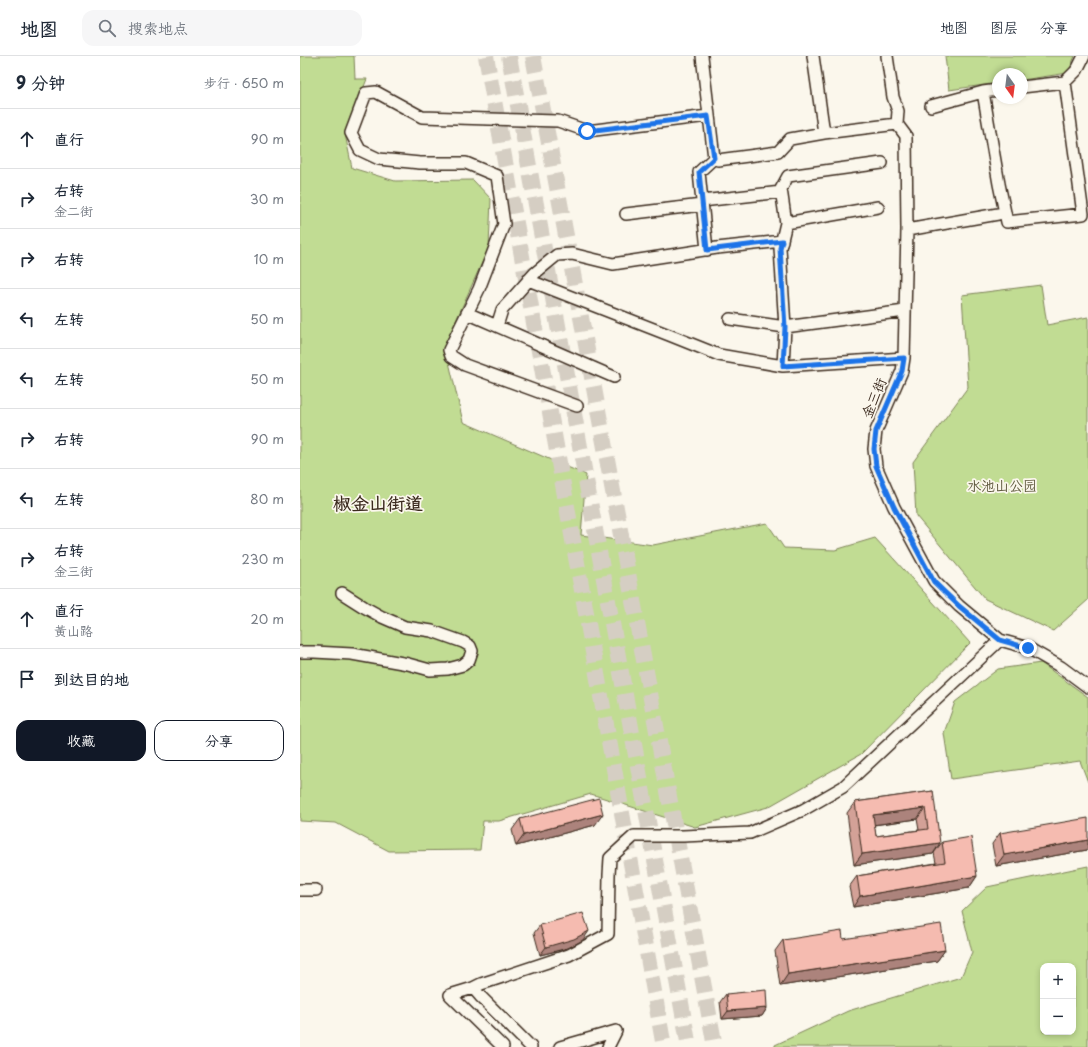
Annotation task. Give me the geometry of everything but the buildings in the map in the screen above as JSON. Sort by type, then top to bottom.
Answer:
[{"type":"street","points":[[702,56],[714,158]]},
{"type":"street","points":[[813,56],[824,133]]},
{"type":"street","name":"金三街","points":[[887,56],[893,97],[898,111],[897,124],[906,136],[907,230],[904,358],[902,371],[876,431],[874,449],[876,466],[894,507],[934,582],[959,606],[1000,640]]},
{"type":"street","points":[[1028,86],[1065,82],[1077,70],[1084,56]]},
{"type":"street","points":[[983,92],[1007,222],[1083,214],[1065,82]]},
{"type":"street","points":[[932,106],[992,91]]},
{"type":"street","points":[[577,406],[465,365],[451,356],[449,350],[479,289],[504,224],[497,176],[466,163],[420,163],[379,159],[360,150],[351,133],[366,93],[376,92],[422,117],[558,121],[587,131],[708,116]]},
{"type":"street","points":[[714,158],[718,160],[778,152],[790,139],[824,133],[897,124]]},
{"type":"street","points":[[707,250],[699,172],[714,158]]},
{"type":"street","points":[[783,366],[785,327],[780,248],[786,223],[781,189],[788,176],[882,163]]},
{"type":"street","points":[[626,214],[781,192]]},
{"type":"street","points":[[786,223],[878,207]]},
{"type":"street","points":[[907,230],[998,214]]},
{"type":"street","points":[[497,326],[502,310],[528,280],[557,255],[572,254],[613,264],[782,241]]},
{"type":"street","points":[[528,280],[719,355],[783,366],[904,358]]},
{"type":"street","points":[[730,319],[785,327],[905,310]]},
{"type":"street","points":[[467,314],[614,377]]},
{"type":"street","points":[[300,652],[352,654],[408,664],[430,670],[448,669],[463,665],[469,660],[472,651],[470,646],[463,642],[432,631],[405,627],[370,611],[342,593]]},
{"type":"street","points":[[503,1047],[450,995],[569,955],[608,934],[610,858],[634,836],[683,836],[750,833],[803,810],[843,787],[1000,640],[1028,648],[1061,667],[1088,687]]},
{"type":"street","points":[[300,890],[316,890]]},
{"type":"street","points":[[474,988],[480,996],[531,1047]]},
{"type":"street","points":[[560,1047],[616,1030],[608,1047]]},
{"type":"green space","points":[[300,56],[354,56],[355,79],[367,79],[345,134],[352,168],[395,181],[473,180],[491,199],[489,247],[445,345],[463,422],[586,475],[581,535],[653,545],[767,523],[784,548],[835,550],[875,538],[970,643],[861,754],[768,807],[695,827],[591,794],[499,821],[483,821],[480,850],[389,851],[336,823],[300,821]]},
{"type":"green space","points":[[945,56],[1075,56],[1068,73],[1028,79],[1028,68],[992,68],[992,84],[949,90]]},
{"type":"green space","name":"水池山公园","points":[[1041,285],[1047,325],[1088,317],[1088,600],[1053,631],[985,599],[916,516],[913,462],[968,387],[962,295]]},
{"type":"green space","points":[[1041,663],[1088,697],[1088,782],[1080,761],[951,779],[944,733],[955,702],[998,669]]},
{"type":"green space","points":[[1088,866],[1088,1047],[775,1047],[775,1045],[848,1011],[961,977],[972,952],[962,911],[987,887]]},
{"type":"tunnel","points":[[486,56],[664,1047]]},
{"type":"tunnel","points":[[509,56],[689,1047]]},
{"type":"tunnel","points":[[533,56],[715,1047]]},
{"type":"district","name":"椒金山街道","points":[[378,504]]},
{"type":"route","points":[[587,131],[708,116],[714,158],[699,172],[707,250],[782,241],[780,248],[785,327],[783,366],[904,358],[902,371],[876,431],[874,449],[876,466],[894,507],[934,582],[959,606],[1000,640],[1028,648]]}]
